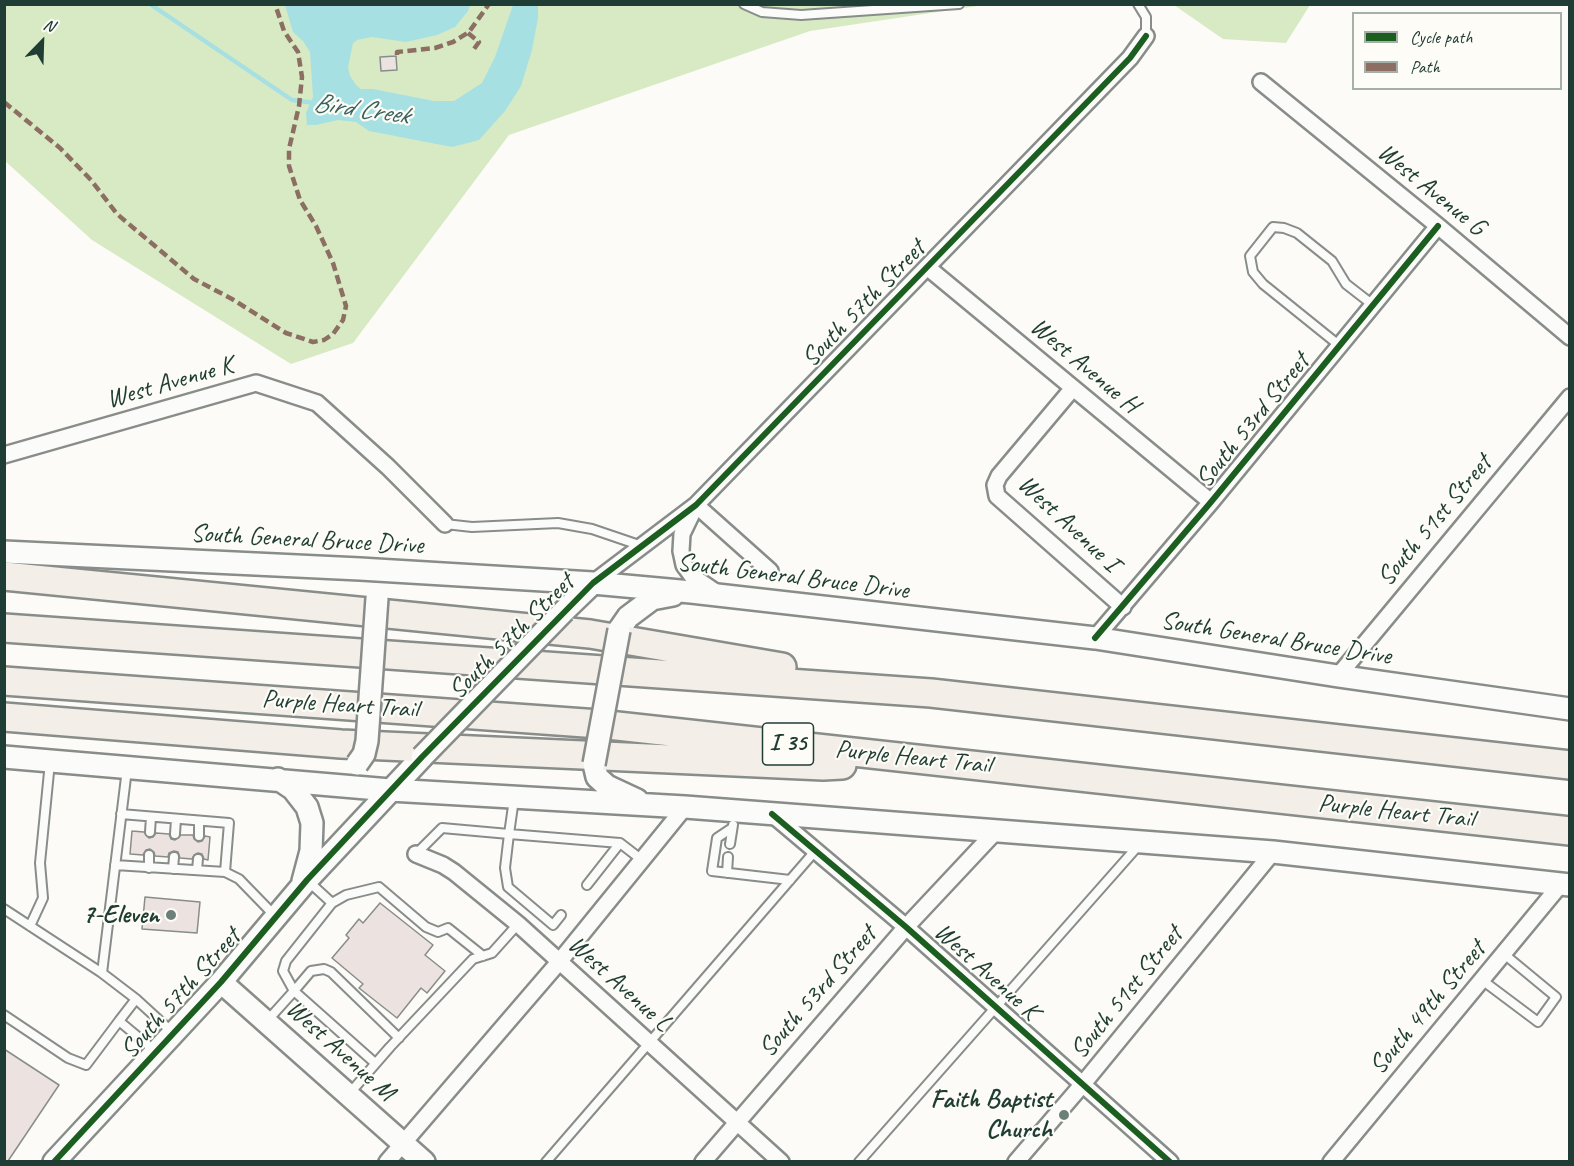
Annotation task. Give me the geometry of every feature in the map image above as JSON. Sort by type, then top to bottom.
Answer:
[{"type":"highway","points":[[4,576],[590,634],[931,693]]},
{"type":"highway","name":"Purple Heart Trail","points":[[4,628],[931,693],[1569,765]]},
{"type":"highway","name":"Purple Heart Trail","points":[[4,681],[599,724],[1569,831]]},
{"type":"highway","points":[[4,717],[341,744],[811,766],[929,760]]},
{"type":"main road","name":"South General Bruce Drive","points":[[4,552],[360,568],[593,583],[691,592],[1095,638],[1569,709]]},
{"type":"main road","points":[[278,779],[344,770],[357,764],[364,754],[367,741],[377,598],[360,568]]},
{"type":"main road","name":"South 57th Street","points":[[54,1161],[221,982],[304,884],[390,790],[593,583]]},
{"type":"main road","points":[[646,805],[607,786],[597,777],[594,765],[619,630],[628,617],[652,599],[691,592]]},
{"type":"main road","points":[[4,757],[390,790],[685,807],[734,819],[772,814],[1273,852],[1565,885]]},
{"type":"main road","points":[[278,779],[293,789],[307,807],[312,824],[311,851],[304,884]]},
{"type":"main road","name":"West Avenue M","points":[[221,982],[424,1161]]},
{"type":"street","name":"South 57th Street","points":[[593,583],[696,505],[1130,58],[1146,36]]},
{"type":"street","name":"West Avenue G","points":[[1261,82],[1438,226],[1569,337]]},
{"type":"street","name":"South 53rd Street","points":[[1095,638],[1211,502],[1438,226]]},
{"type":"street","name":"West Avenue H","points":[[927,267],[1211,502]]},
{"type":"street","name":"West Avenue K","points":[[4,455],[256,384],[317,403],[388,467],[445,524]]},
{"type":"street","name":"West Avenue I","points":[[1074,388],[999,476],[995,485],[997,496],[1123,607]]},
{"type":"street","name":"South 51st Street","points":[[1338,676],[1569,397]]},
{"type":"street","name":"South 57th Street","points":[[696,505],[682,534],[681,551],[684,565],[692,576],[722,597]]},
{"type":"street","points":[[696,505],[771,571]]},
{"type":"street","points":[[387,1161],[559,962],[685,807]]},
{"type":"street","name":"West Avenue K","points":[[772,814],[906,927],[1170,1161]]},
{"type":"street","name":"South 53rd Street","points":[[703,1161],[906,927],[996,831]]},
{"type":"street","name":"South 51st Street","points":[[1016,1161],[1082,1085],[1273,852]]},
{"type":"street","name":"West Avenue L","points":[[416,854],[454,872],[518,924],[781,1161]]},
{"type":"street","name":"South 49th Street","points":[[1331,1161],[1504,954],[1565,885]]},
{"type":"lane","points":[[744,4],[762,12],[801,15],[959,4]]},
{"type":"lane","name":"South 57th Street","points":[[1138,4],[1146,17],[1146,36]]},
{"type":"lane","points":[[1340,346],[1263,284],[1253,272],[1250,256],[1274,227],[1297,233],[1332,261],[1346,284],[1373,305]]},
{"type":"lane","points":[[445,524],[472,527],[558,523],[592,530],[642,546]]},
{"type":"lane","points":[[30,926],[43,898],[40,863],[50,761]]},
{"type":"lane","points":[[102,973],[127,767]]},
{"type":"lane","points":[[514,797],[506,868],[508,887],[553,925],[561,915]]},
{"type":"lane","points":[[121,814],[229,823],[225,872]]},
{"type":"lane","points":[[150,832],[151,817]]},
{"type":"lane","points":[[175,834],[176,819]]},
{"type":"lane","points":[[730,844],[734,819]]},
{"type":"lane","points":[[734,819],[717,838],[712,871],[790,880]]},
{"type":"lane","points":[[199,821],[199,836]]},
{"type":"lane","points":[[416,854],[442,828],[620,843],[642,860]]},
{"type":"lane","points":[[859,1161],[1142,842]]},
{"type":"lane","points":[[587,885],[620,843]]},
{"type":"lane","points":[[546,1161],[816,850]]},
{"type":"lane","points":[[149,855],[149,867]]},
{"type":"lane","points":[[173,869],[174,857]]},
{"type":"lane","points":[[727,873],[728,857]]},
{"type":"lane","points":[[197,870],[198,859]]},
{"type":"lane","points":[[115,865],[225,872],[239,879],[276,916]]},
{"type":"lane","points":[[304,884],[332,903]]},
{"type":"lane","points":[[375,1064],[294,991],[283,971],[286,961],[332,903],[346,895],[379,887],[426,927],[438,932],[448,928],[483,956]]},
{"type":"lane","points":[[4,909],[102,973],[173,1034]]},
{"type":"lane","points":[[348,1095],[473,959],[492,953],[518,924]]},
{"type":"lane","points":[[1482,980],[1538,1022],[1556,997],[1504,954]]},
{"type":"lane","points":[[266,1022],[311,971],[324,969],[331,972],[399,1038]]},
{"type":"lane","points":[[4,1015],[68,1058],[86,1065],[135,999]]},
{"type":"lane","points":[[119,1020],[156,1052]]},
{"type":"green space","points":[[1310,4],[1286,43],[1223,39],[1174,5]]},
{"type":"green space","points":[[5,5],[984,5],[810,31],[509,135],[353,343],[291,364],[92,240],[5,161]]},
{"type":"water","points":[[285,5],[470,5],[455,27],[437,35],[406,42],[372,37],[353,43],[348,67],[350,76],[361,89],[373,89],[434,101],[454,101],[482,83],[495,57],[513,5],[538,5],[538,18],[532,50],[521,86],[505,111],[479,140],[452,147],[369,131],[356,122],[338,120],[307,125],[306,113],[313,97],[310,52],[293,32]]},
{"type":"building","points":[[396,56],[397,70],[381,71],[380,57]]},
{"type":"building","name":"7-Eleven","points":[[132,831],[144,832],[149,838],[156,833],[169,834],[171,839],[175,840],[181,835],[193,835],[198,842],[202,841],[205,836],[210,837],[208,860],[198,853],[192,859],[180,858],[178,852],[174,851],[169,853],[168,857],[155,856],[150,849],[146,850],[143,855],[130,854]]},
{"type":"building","name":"7-Eleven","points":[[145,897],[200,902],[197,933],[142,929]]},
{"type":"building","points":[[380,903],[433,945],[425,955],[445,971],[427,993],[421,988],[397,1018],[359,988],[363,984],[332,958],[349,938],[346,935],[359,919],[363,923]]},
{"type":"building","points":[[4,1049],[59,1085],[8,1161],[4,1161]]},
{"type":"waterway","name":"Bird Creek","points":[[150,4],[292,100],[315,103]]},
{"type":"marked path","points":[[4,102],[60,148],[91,180],[117,214],[194,279],[232,299],[286,333],[313,342],[324,340],[333,334],[343,320],[346,306],[333,263],[316,226],[300,200],[289,166],[289,149],[299,106],[302,77],[298,52],[284,31],[275,4]]},
{"type":"marked path","points":[[397,55],[397,52],[435,48],[453,42],[469,32],[489,4]]},
{"type":"marked path","points":[[468,33],[479,42],[474,49]]},
{"type":"cycle path","points":[[54,1162],[221,982],[307,880],[422,757],[593,583],[696,505],[1130,58],[1146,36]]},
{"type":"cycle path","points":[[1095,638],[1211,502],[1438,226]]},
{"type":"cycle path","points":[[772,814],[906,927],[1170,1162]]},
{"type":"place","name":"7-Eleven","points":[[171,915]]},
{"type":"place","name":"Faith Baptist Church","points":[[1064,1115]]}]
